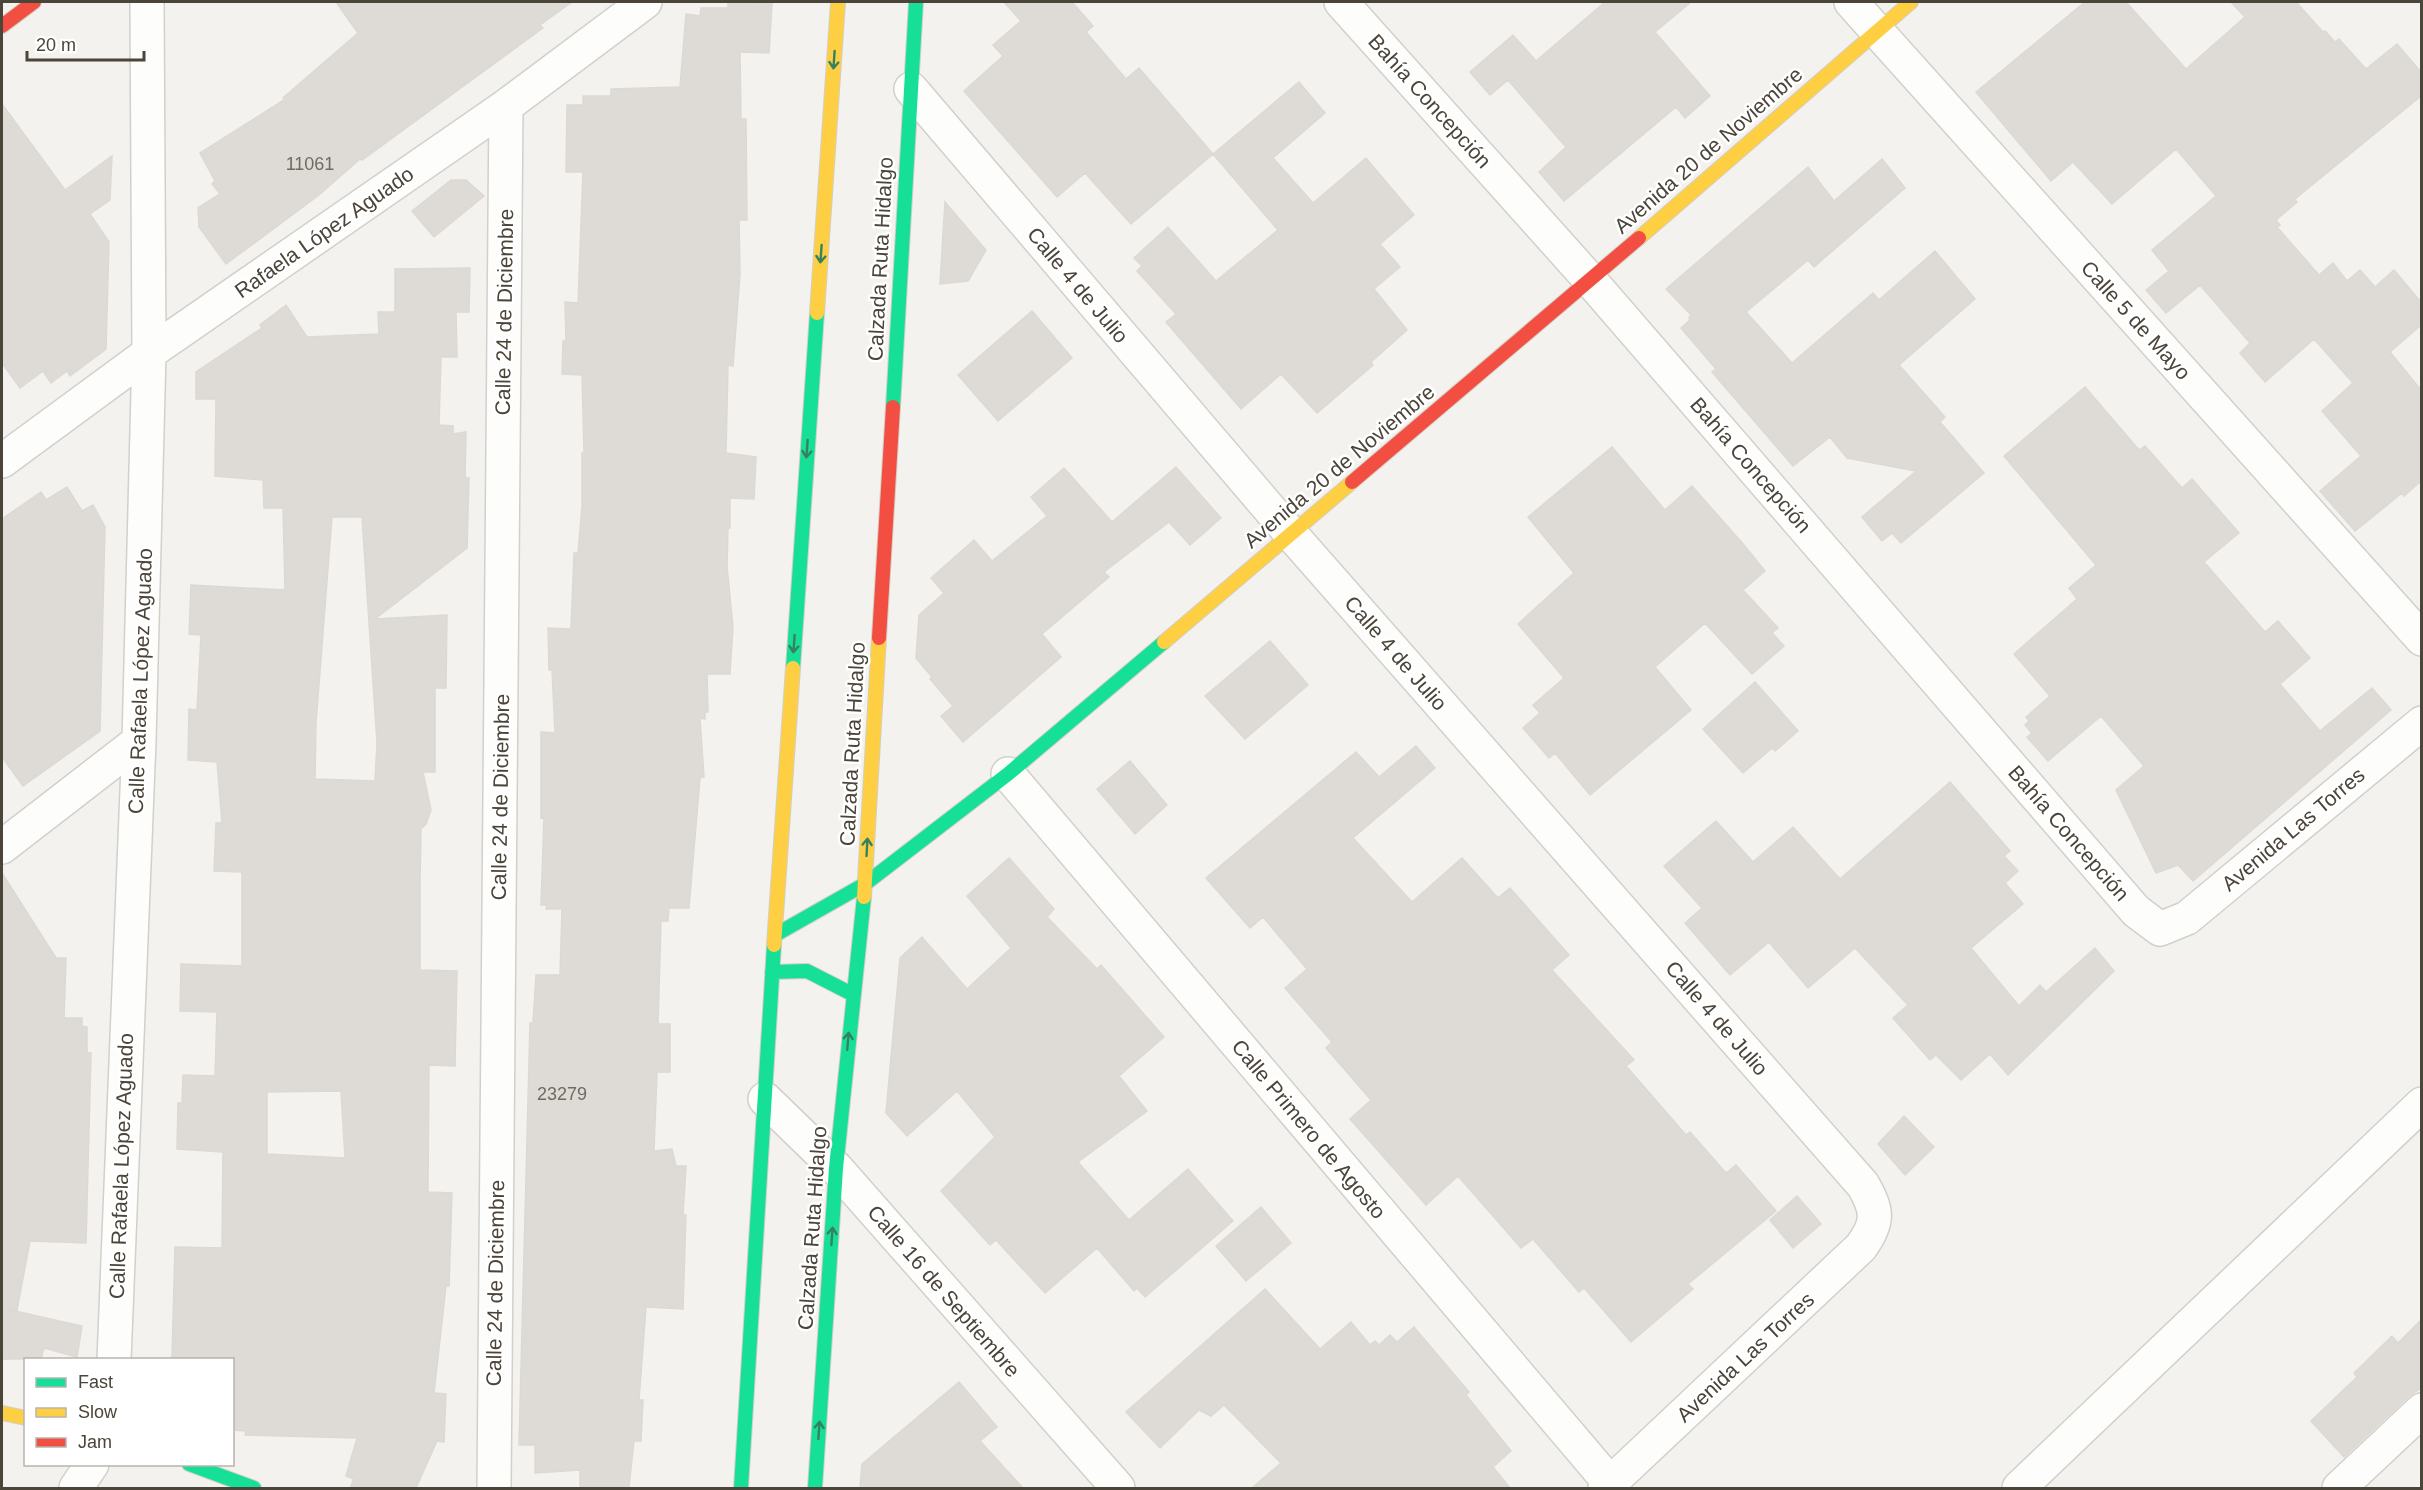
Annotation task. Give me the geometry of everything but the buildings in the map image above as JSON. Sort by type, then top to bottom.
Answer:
[{"type":"main road","points":[[2,26],[34,2]]},
{"type":"main road","points":[[741,1488],[772,972],[838,2]]},
{"type":"main road","name":"Calzada Ruta Hidalgo","points":[[815,1488],[836,1168],[865,884],[916,2]]},
{"type":"main road","name":"Avenida 20 de Noviembre","points":[[775,935],[865,884],[1008,774],[1590,280],[1911,2]]},
{"type":"main road","points":[[772,972],[807,972],[852,994]]},
{"type":"main road","points":[[2,1413],[24,1418]]},
{"type":"main road","points":[[194,1466],[254,1488]]},
{"type":"street","name":"Calle Rafaela López Aguado","points":[[114,1358],[139,741],[148,353],[147,2]]},
{"type":"street","name":"Rafaela López Aguado","points":[[2,461],[148,353],[506,106],[645,2]]},
{"type":"street","name":"Bahía Concepción","points":[[1341,2],[1590,280],[2136,911],[2160,929]]},
{"type":"street","name":"Calle 5 de Mayo","points":[[1851,2],[2421,639]]},
{"type":"street","name":"Calle 4 de Julio","points":[[910,89],[1291,534],[1863,1185],[1873,1201],[1875,1219]]},
{"type":"street","name":"Calle 24 de Diciembre","points":[[494,1488],[506,106]]},
{"type":"street","name":"Avenida Las Torres","points":[[2160,929],[2187,918],[2421,723]]},
{"type":"street","points":[[2,847],[139,741]]},
{"type":"street","name":"Calle Primero de Agosto","points":[[1008,774],[1608,1486]]},
{"type":"street","name":"Calle 16 de Septiembre","points":[[765,1099],[836,1168],[1118,1488]]},
{"type":"street","points":[[2019,1488],[2421,1104]]},
{"type":"street","name":"Avenida Las Torres","points":[[1608,1486],[1861,1247],[1872,1232],[1875,1219]]},
{"type":"street","points":[[2339,1488],[2421,1410]]},
{"type":"street","points":[[76,1488],[91,1466]]},
{"type":"traffic: fast","points":[[893,407],[916,2]]},
{"type":"traffic: fast","points":[[793,668],[817,313]]},
{"type":"traffic: fast","points":[[775,935],[865,884],[1008,774],[1164,642]]},
{"type":"traffic: fast","points":[[815,1488],[836,1168],[864,897]]},
{"type":"traffic: fast","points":[[741,1488],[774,945]]},
{"type":"traffic: fast","points":[[772,972],[807,971],[852,994]]},
{"type":"traffic: fast","points":[[194,1466],[254,1488]]},
{"type":"traffic: slow","points":[[817,313],[838,2]]},
{"type":"traffic: slow","points":[[1639,238],[1911,2]]},
{"type":"traffic: slow","points":[[1164,642],[1352,482]]},
{"type":"traffic: slow","points":[[864,897],[879,638]]},
{"type":"traffic: slow","points":[[774,945],[793,668]]},
{"type":"traffic: slow","points":[[2,1413],[24,1418]]},
{"type":"traffic: jam","points":[[2,26],[34,2]]},
{"type":"traffic: jam","points":[[1352,482],[1639,238]]},
{"type":"traffic: jam","points":[[879,638],[893,407]]}]
